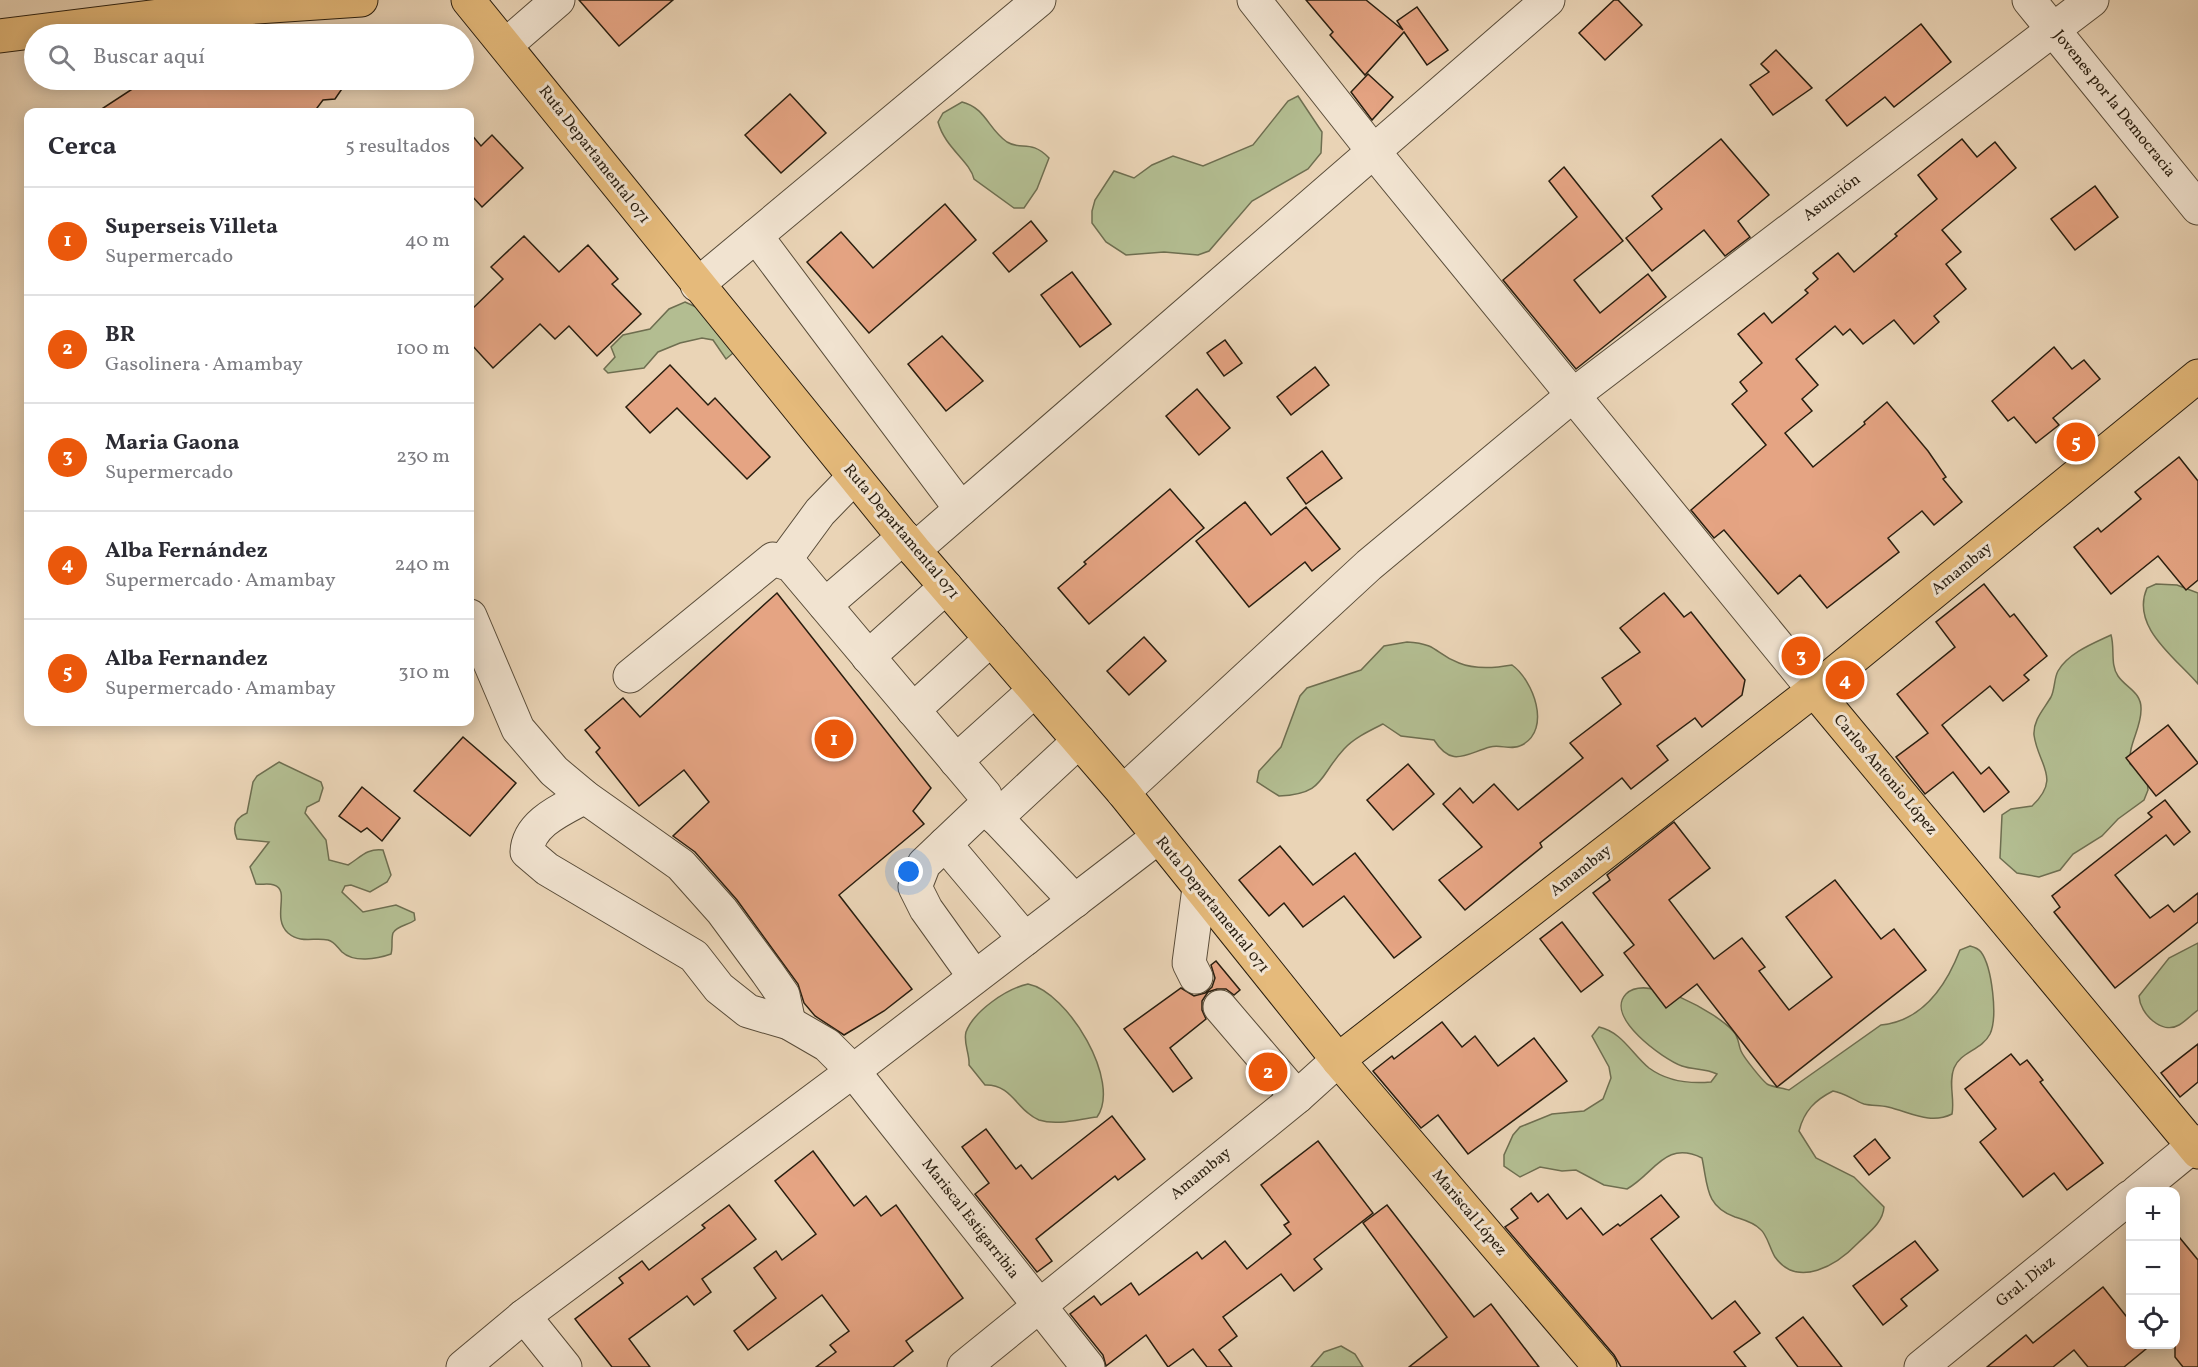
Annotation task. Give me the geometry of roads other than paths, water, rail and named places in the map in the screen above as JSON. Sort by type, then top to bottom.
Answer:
[{"type":"main road","points":[[96,24],[199,11],[361,0]]},
{"type":"main road","name":"Ruta Departamental 071","points":[[468,0],[854,477],[1123,792],[1338,1060]]},
{"type":"main road","points":[[0,36],[24,33]]},
{"type":"main road","name":"Amambay","points":[[1338,1060],[1814,690],[2198,376]]},
{"type":"main road","name":"Carlos Antonio López","points":[[1814,690],[2196,1147]]},
{"type":"main road","name":"Mariscal López","points":[[1338,1060],[1600,1367]]},
{"type":"street","points":[[506,45],[558,0]]},
{"type":"street","points":[[697,285],[1039,0]]},
{"type":"street","name":"Carlos Antonio López","points":[[1254,0],[1572,396],[1814,690]]},
{"type":"street","points":[[825,605],[909,543],[961,509],[1548,0]]},
{"type":"street","name":"Jovenes por la Democracia","points":[[2029,0],[2198,208]]},
{"type":"street","name":"Asunción","points":[[1123,792],[1369,565],[1572,396],[2092,0]]},
{"type":"street","points":[[756,236],[961,509]]},
{"type":"street","points":[[784,561],[820,512],[854,477]]},
{"type":"street","points":[[630,676],[773,559],[784,561],[791,565],[985,795],[990,812],[1075,901]]},
{"type":"street","points":[[868,657],[946,587]]},
{"type":"street","points":[[474,625],[518,729],[554,771],[585,797],[681,865],[722,911],[768,972],[783,995],[789,1023]]},
{"type":"street","points":[[913,710],[991,639]]},
{"type":"street","points":[[956,761],[1035,690]]},
{"type":"street","points":[[974,976],[926,909],[915,887],[924,864],[945,844],[990,812],[1079,741]]},
{"type":"street","name":"Mariscal Estigarribia","points":[[585,797],[540,824],[527,843],[527,852],[547,869],[694,956],[719,988],[748,1011],[789,1023],[827,1046],[853,1071],[1088,1367]]},
{"type":"street","points":[[463,1367],[524,1316],[853,1071],[1158,837]]},
{"type":"street","points":[[945,844],[1025,939]]},
{"type":"street","points":[[1196,977],[1189,963],[1199,888]]},
{"type":"street","points":[[1220,1007],[1297,1097]]},
{"type":"street","name":"Amambay","points":[[964,1367],[1297,1097],[1338,1060]]},
{"type":"street","points":[[2142,1187],[2196,1147]]},
{"type":"street","name":"Gral. Diaz","points":[[1921,1367],[2126,1200]]},
{"type":"street","points":[[524,1316],[565,1367]]},
{"type":"place","name":"Alba Fernandez","points":[[2076,442]]},
{"type":"place","name":"Maria Gaona","points":[[1801,656]]},
{"type":"place","name":"Alba Fernández","points":[[1845,680]]},
{"type":"place","name":"Superseis Villeta","points":[[834,739]]},
{"type":"place","name":"BR","points":[[1268,1072]]}]
